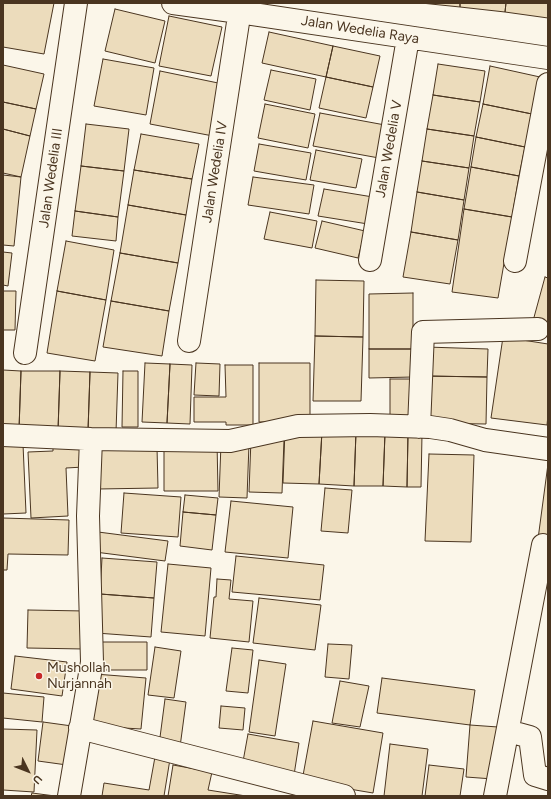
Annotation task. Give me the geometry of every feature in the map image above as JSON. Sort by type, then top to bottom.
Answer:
[{"type":"street","name":"Jalan Wedelia III","points":[[25,353],[76,3]]},
{"type":"street","name":"Jalan Wedelia Raya","points":[[173,3],[240,7],[408,38],[548,58]]},
{"type":"street","name":"Jalan Wedelia IV","points":[[190,341],[240,7]]},
{"type":"street","name":"Jalan Wedelia V","points":[[370,260],[408,38]]},
{"type":"street","points":[[514,261],[548,84]]},
{"type":"street","points":[[419,427],[423,332],[538,329]]},
{"type":"street","points":[[3,435],[230,440],[298,426],[370,425],[430,427],[450,430],[485,440],[548,449]]},
{"type":"street","points":[[69,796],[92,662],[88,516],[91,438]]},
{"type":"street","points":[[495,796],[543,545]]},
{"type":"street","points":[[80,728],[344,796]]},
{"type":"street","points":[[508,731],[530,737],[535,775],[548,779]]},
{"type":"building","points":[[3,3],[54,3],[44,54],[3,47]]},
{"type":"building","points":[[421,3],[460,3],[460,7]]},
{"type":"building","points":[[460,3],[506,3],[505,12],[460,7]]},
{"type":"building","points":[[506,3],[548,3],[548,18],[505,12]]},
{"type":"building","points":[[115,9],[165,21],[155,63],[105,51]]},
{"type":"building","points":[[169,16],[222,27],[211,76],[159,66]]},
{"type":"building","points":[[269,32],[333,46],[326,77],[262,63]]},
{"type":"building","points":[[333,46],[380,56],[373,87],[326,77]]},
{"type":"building","points":[[103,59],[154,68],[146,115],[94,106]]},
{"type":"building","points":[[438,64],[485,71],[480,102],[433,95]]},
{"type":"building","points":[[3,65],[44,74],[36,109],[3,102]]},
{"type":"building","points":[[490,66],[540,77],[532,114],[483,104]]},
{"type":"building","points":[[271,70],[316,79],[310,110],[264,100]]},
{"type":"building","points":[[160,71],[223,84],[213,136],[150,124]]},
{"type":"building","points":[[326,77],[373,87],[366,118],[319,108]]},
{"type":"building","points":[[433,95],[480,102],[474,136],[427,129]]},
{"type":"building","points":[[3,102],[36,109],[30,136],[3,129]]},
{"type":"building","points":[[265,104],[315,114],[308,148],[258,138]]},
{"type":"building","points":[[483,104],[532,114],[525,147],[476,137]]},
{"type":"building","points":[[320,113],[385,125],[379,158],[313,146]]},
{"type":"building","points":[[86,124],[129,129],[124,171],[81,166]]},
{"type":"building","points":[[3,129],[30,136],[21,177],[3,173]]},
{"type":"building","points":[[427,129],[474,136],[469,168],[422,161]]},
{"type":"building","points":[[141,134],[199,144],[192,179],[134,170]]},
{"type":"building","points":[[476,137],[525,147],[519,176],[471,167]]},
{"type":"building","points":[[259,144],[311,153],[306,180],[254,171]]},
{"type":"building","points":[[316,150],[362,159],[356,188],[310,180]]},
{"type":"building","points":[[422,161],[469,168],[464,200],[417,192]]},
{"type":"building","points":[[81,166],[124,171],[118,217],[75,211]]},
{"type":"building","points":[[471,167],[519,176],[512,217],[464,209]]},
{"type":"building","points":[[134,170],[192,179],[186,215],[128,205]]},
{"type":"building","points":[[3,175],[21,177],[14,246],[3,245]]},
{"type":"building","points":[[253,177],[314,185],[309,214],[248,205]]},
{"type":"building","points":[[324,189],[373,197],[368,224],[318,216]]},
{"type":"building","points":[[417,192],[464,200],[458,240],[411,232]]},
{"type":"building","points":[[128,205],[186,215],[178,263],[120,253]]},
{"type":"building","points":[[464,209],[512,217],[498,298],[452,292]]},
{"type":"building","points":[[75,211],[118,217],[116,241],[72,236]]},
{"type":"building","points":[[270,212],[317,221],[312,248],[264,239]]},
{"type":"building","points":[[322,221],[365,231],[358,258],[315,248]]},
{"type":"building","points":[[411,232],[458,240],[450,284],[403,277]]},
{"type":"building","points":[[66,241],[114,250],[106,300],[57,291]]},
{"type":"building","points":[[3,252],[12,253],[8,286],[3,285]]},
{"type":"building","points":[[120,253],[178,263],[169,311],[111,301]]},
{"type":"building","points":[[545,277],[548,278],[548,326],[533,321]]},
{"type":"building","points":[[316,280],[364,281],[363,337],[315,336]]},
{"type":"building","points":[[3,291],[16,291],[15,330],[3,330]]},
{"type":"building","points":[[57,291],[106,300],[95,361],[47,353]]},
{"type":"building","points":[[413,293],[413,349],[369,349],[369,294]]},
{"type":"building","points":[[111,301],[169,311],[162,356],[103,347]]},
{"type":"building","points":[[315,336],[363,337],[361,401],[313,401]]},
{"type":"building","points":[[503,337],[548,344],[547,425],[491,418]]},
{"type":"building","points":[[426,347],[488,349],[487,377],[425,376]]},
{"type":"building","points":[[369,349],[413,349],[413,377],[369,378]]},
{"type":"building","points":[[145,363],[170,364],[167,423],[142,422]]},
{"type":"building","points":[[196,363],[220,364],[219,396],[194,395]]},
{"type":"building","points":[[259,363],[310,363],[310,422],[259,422]]},
{"type":"building","points":[[170,364],[192,365],[190,424],[167,423]]},
{"type":"building","points":[[225,365],[253,365],[253,425],[226,425],[226,422],[194,422],[194,397],[226,397]]},
{"type":"building","points":[[3,370],[21,371],[19,430],[3,430]]},
{"type":"building","points":[[21,371],[60,371],[58,431],[19,430]]},
{"type":"building","points":[[60,371],[90,372],[88,431],[58,431]]},
{"type":"building","points":[[123,371],[138,371],[138,427],[122,427]]},
{"type":"building","points":[[90,372],[118,373],[116,432],[88,431]]},
{"type":"building","points":[[425,376],[487,377],[486,424],[424,423]]},
{"type":"building","points":[[390,379],[411,379],[410,425],[390,424]]},
{"type":"building","points":[[285,430],[322,431],[319,484],[283,483]]},
{"type":"building","points":[[322,431],[356,432],[354,486],[319,484]]},
{"type":"building","points":[[356,432],[385,433],[383,486],[354,486]]},
{"type":"building","points":[[385,433],[408,433],[407,487],[383,486]]},
{"type":"building","points":[[408,433],[422,434],[421,487],[407,487]]},
{"type":"building","points":[[251,439],[284,440],[282,493],[249,492]]},
{"type":"building","points":[[82,441],[84,467],[66,468],[68,516],[31,518],[28,452],[53,451],[53,443]]},
{"type":"building","points":[[164,442],[217,442],[218,491],[164,491]]},
{"type":"building","points":[[23,444],[26,513],[3,514],[3,445]]},
{"type":"building","points":[[221,444],[249,444],[247,498],[219,497]]},
{"type":"building","points":[[157,447],[158,488],[98,489],[97,448]]},
{"type":"building","points":[[429,454],[474,455],[471,542],[425,541]]},
{"type":"building","points":[[548,464],[548,540],[538,539]]},
{"type":"building","points":[[325,488],[352,490],[348,533],[321,531]]},
{"type":"building","points":[[124,493],[181,497],[178,537],[121,533]]},
{"type":"building","points":[[185,495],[218,498],[216,515],[183,512]]},
{"type":"building","points":[[231,501],[293,507],[288,558],[225,552]]},
{"type":"building","points":[[183,512],[216,515],[212,550],[180,546]]},
{"type":"building","points":[[3,518],[69,520],[68,555],[8,554],[7,570],[3,570]]},
{"type":"building","points":[[98,532],[168,541],[165,561],[95,552]]},
{"type":"building","points":[[236,556],[324,565],[320,600],[232,592]]},
{"type":"building","points":[[102,558],[157,562],[154,598],[100,594]]},
{"type":"building","points":[[168,564],[211,568],[205,636],[161,632]]},
{"type":"building","points":[[217,579],[231,580],[229,599],[253,601],[249,642],[210,638]]},
{"type":"building","points":[[100,594],[154,598],[151,637],[96,633]]},
{"type":"building","points":[[259,598],[321,605],[315,650],[253,643]]},
{"type":"building","points":[[28,610],[85,611],[84,649],[27,648]]},
{"type":"building","points":[[98,642],[147,642],[147,670],[97,670]]},
{"type":"building","points":[[328,644],[352,645],[349,679],[325,677]]},
{"type":"building","points":[[155,647],[181,651],[174,698],[148,695]]},
{"type":"building","points":[[232,648],[253,650],[248,693],[226,691]]},
{"type":"building","name":"Mushollah Nurjannah","points":[[15,656],[67,662],[62,696],[11,689]]},
{"type":"building","points":[[259,660],[286,664],[275,736],[249,732]]},
{"type":"building","points":[[95,674],[146,678],[141,729],[91,726]]},
{"type":"building","points":[[382,678],[475,690],[470,725],[377,713]]},
{"type":"building","points":[[340,681],[369,686],[360,727],[332,723]]},
{"type":"building","points":[[3,693],[44,697],[42,722],[3,718]]},
{"type":"building","points":[[165,699],[186,702],[180,747],[159,745]]},
{"type":"building","points":[[221,706],[245,708],[243,730],[219,728]]},
{"type":"building","points":[[313,721],[383,733],[373,793],[302,781]]},
{"type":"building","points":[[43,722],[72,726],[67,765],[38,761]]},
{"type":"building","points":[[470,725],[498,727],[493,779],[466,777]]},
{"type":"building","points":[[3,729],[37,730],[34,792],[3,790]]},
{"type":"building","points":[[248,734],[299,743],[294,775],[242,767]]},
{"type":"building","points":[[390,744],[428,749],[422,796],[384,796]]},
{"type":"building","points":[[155,757],[170,759],[164,796],[102,796],[104,783],[149,790]]},
{"type":"building","points":[[173,765],[212,772],[208,790],[246,796],[168,796]]},
{"type":"building","points":[[429,765],[464,769],[460,796],[425,796]]},
{"type":"building","points":[[32,793],[55,796],[31,796]]},
{"type":"place","name":"Mushollah Nurjannah","points":[[39,676]]}]
